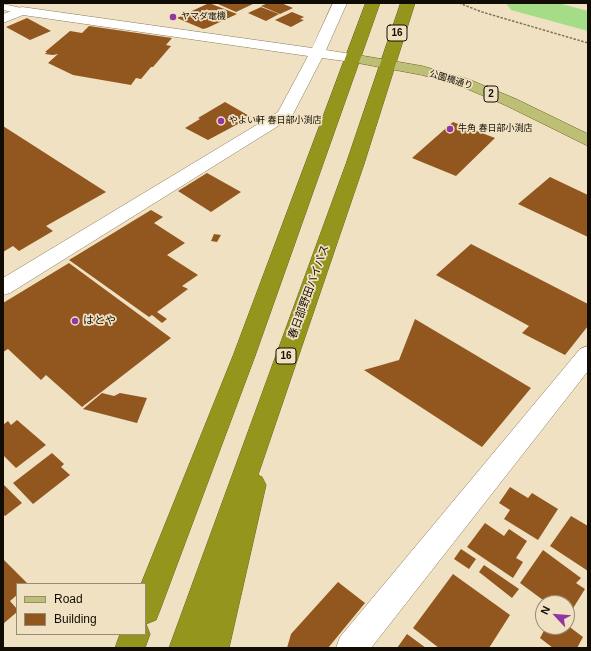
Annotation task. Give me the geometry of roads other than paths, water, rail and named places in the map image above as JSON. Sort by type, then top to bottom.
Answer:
[{"type":"highway","points":[[146,607],[244,356],[352,58],[374,3]]},
{"type":"highway","name":"春日部野田バイパス","points":[[184,648],[279,375],[355,164],[408,3]]},
{"type":"highway","name":"16","points":[[214,648],[279,375]]},
{"type":"highway","points":[[130,648],[136,635]]},
{"type":"main road","name":"公園橋通り","points":[[352,58],[387,64],[463,82],[588,141]]},
{"type":"street","points":[[3,288],[285,115],[317,53],[340,3]]},
{"type":"street","points":[[3,19],[22,11],[352,58]]},
{"type":"street","points":[[351,648],[588,355]]},
{"type":"lane","points":[[3,7],[22,11]]},
{"type":"waterway","points":[[522,3],[588,21]]},
{"type":"place","name":"ヤマダ電機","points":[[173,17]]},
{"type":"place","name":"やよい軒 春日部小渕店","points":[[221,121]]},
{"type":"place","name":"牛角 春日部小渕店","points":[[450,129]]},
{"type":"place","name":"はとや","points":[[75,321]]}]
